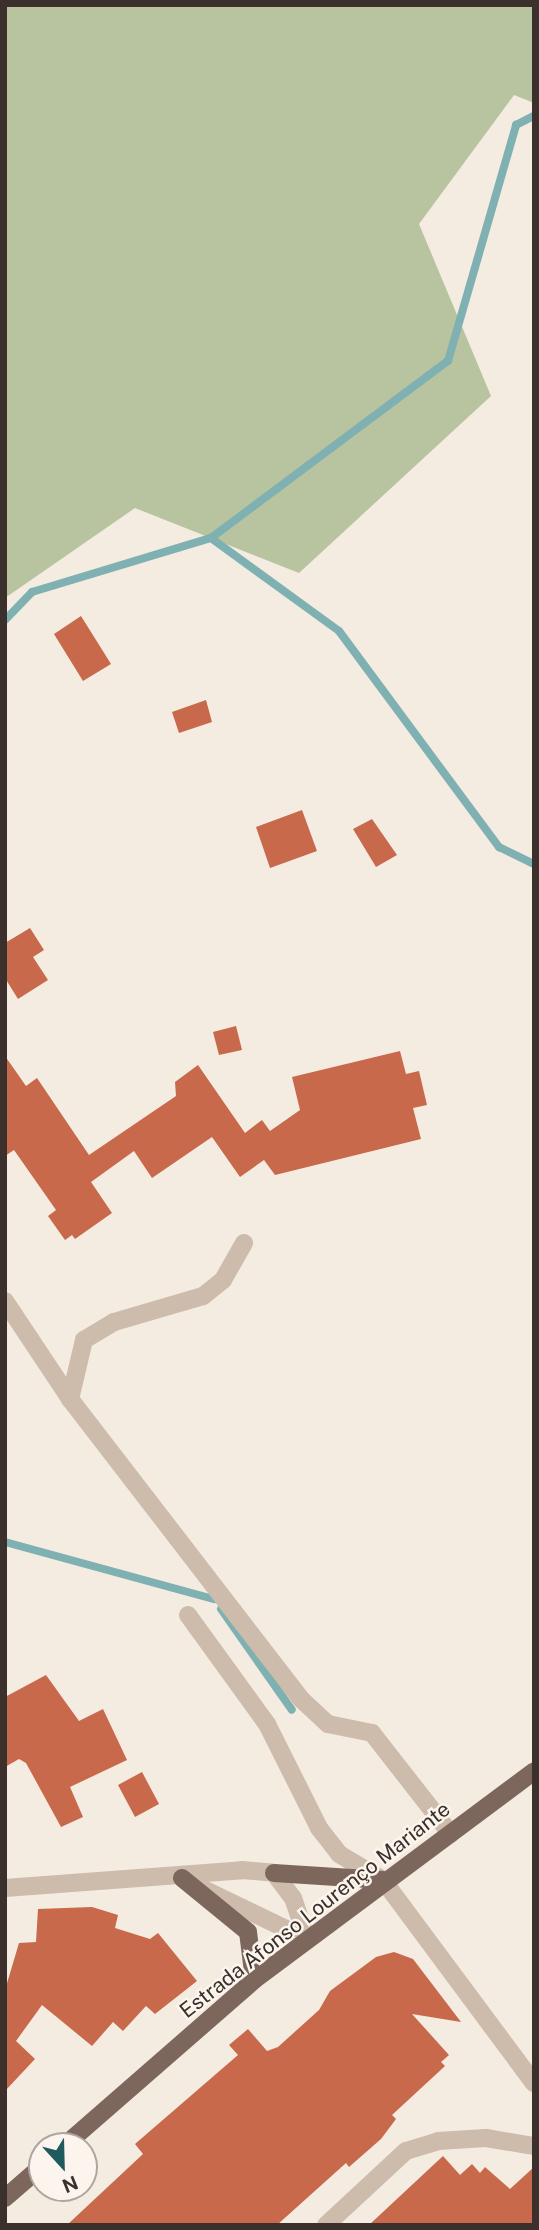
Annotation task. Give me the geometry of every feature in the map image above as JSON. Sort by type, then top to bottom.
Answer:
[{"type":"main road","name":"Estrada Afonso Lourenço Mariante","points":[[80,2132],[254,1980],[383,1880],[534,1771]]},
{"type":"main road","points":[[274,1873],[383,1880]]},
{"type":"main road","points":[[182,1878],[248,1932],[254,1980]]},
{"type":"main road","points":[[5,2198],[28,2178]]},
{"type":"street","points":[[69,1399],[84,1340],[114,1322],[203,1296],[223,1280],[244,1243]]},
{"type":"street","points":[[5,1301],[69,1399],[301,1699],[328,1724],[372,1733],[451,1833]]},
{"type":"street","points":[[188,1615],[267,1724],[318,1828],[339,1854],[383,1880],[530,2075]]},
{"type":"street","points":[[5,1888],[182,1878],[242,1870],[274,1873],[293,1898],[307,1939]]},
{"type":"street","points":[[182,1878],[307,1939]]},
{"type":"street","points":[[326,2225],[406,2151],[438,2141],[486,2137],[534,2146]]},
{"type":"green space","points":[[5,5],[534,5],[534,103],[514,95],[419,224],[491,396],[299,573],[135,508],[5,598]]},
{"type":"building","points":[[81,616],[111,664],[83,681],[54,634]]},
{"type":"building","points":[[206,700],[212,722],[179,733],[172,712]]},
{"type":"building","points":[[302,810],[317,851],[270,868],[256,827]]},
{"type":"building","points":[[372,819],[397,855],[376,867],[353,829]]},
{"type":"building","points":[[30,928],[44,950],[33,957],[48,980],[18,999],[5,978],[5,943]]},
{"type":"building","points":[[236,1026],[242,1050],[219,1055],[213,1032]]},
{"type":"building","points":[[400,1051],[406,1074],[419,1071],[427,1105],[413,1108],[421,1139],[275,1175],[264,1160],[240,1177],[212,1137],[152,1178],[134,1151],[91,1182],[112,1213],[75,1239],[72,1235],[65,1240],[48,1216],[56,1210],[14,1150],[5,1156],[5,1056],[26,1086],[37,1078],[89,1155],[176,1096],[175,1082],[198,1065],[245,1133],[262,1120],[270,1131],[300,1110],[292,1077]]},
{"type":"building","points":[[46,1675],[79,1721],[103,1709],[127,1760],[70,1787],[83,1817],[61,1827],[26,1763],[19,1759],[5,1767],[5,1697]]},
{"type":"building","points":[[142,1772],[159,1804],[135,1817],[118,1785]]},
{"type":"building","points":[[92,1907],[118,1915],[115,1928],[150,1939],[158,1933],[197,1981],[155,2014],[146,2006],[123,2031],[113,2022],[92,2046],[42,2005],[16,2041],[35,2059],[5,2091],[5,1990],[19,1943],[36,1942],[38,1909]]},
{"type":"building","points":[[394,1952],[413,1959],[461,2022],[412,2014],[449,2055],[441,2062],[445,2066],[392,2115],[396,2119],[381,2139],[349,2167],[346,2163],[277,2225],[67,2225],[92,2202],[98,2202],[98,2196],[143,2154],[135,2144],[238,2055],[229,2045],[248,2029],[267,2051],[278,2047],[319,2010],[330,1991],[376,1957]]},
{"type":"building","points":[[443,2156],[460,2175],[472,2164],[480,2173],[485,2167],[510,2189],[534,2167],[534,2225],[369,2225]]},
{"type":"waterway","points":[[5,620],[32,592],[211,538],[448,361],[516,125],[534,116]]},
{"type":"waterway","points":[[211,538],[339,631],[499,847],[534,864]]},
{"type":"waterway","points":[[5,1542],[214,1599]]},
{"type":"waterway","points":[[221,1609],[292,1710]]}]
